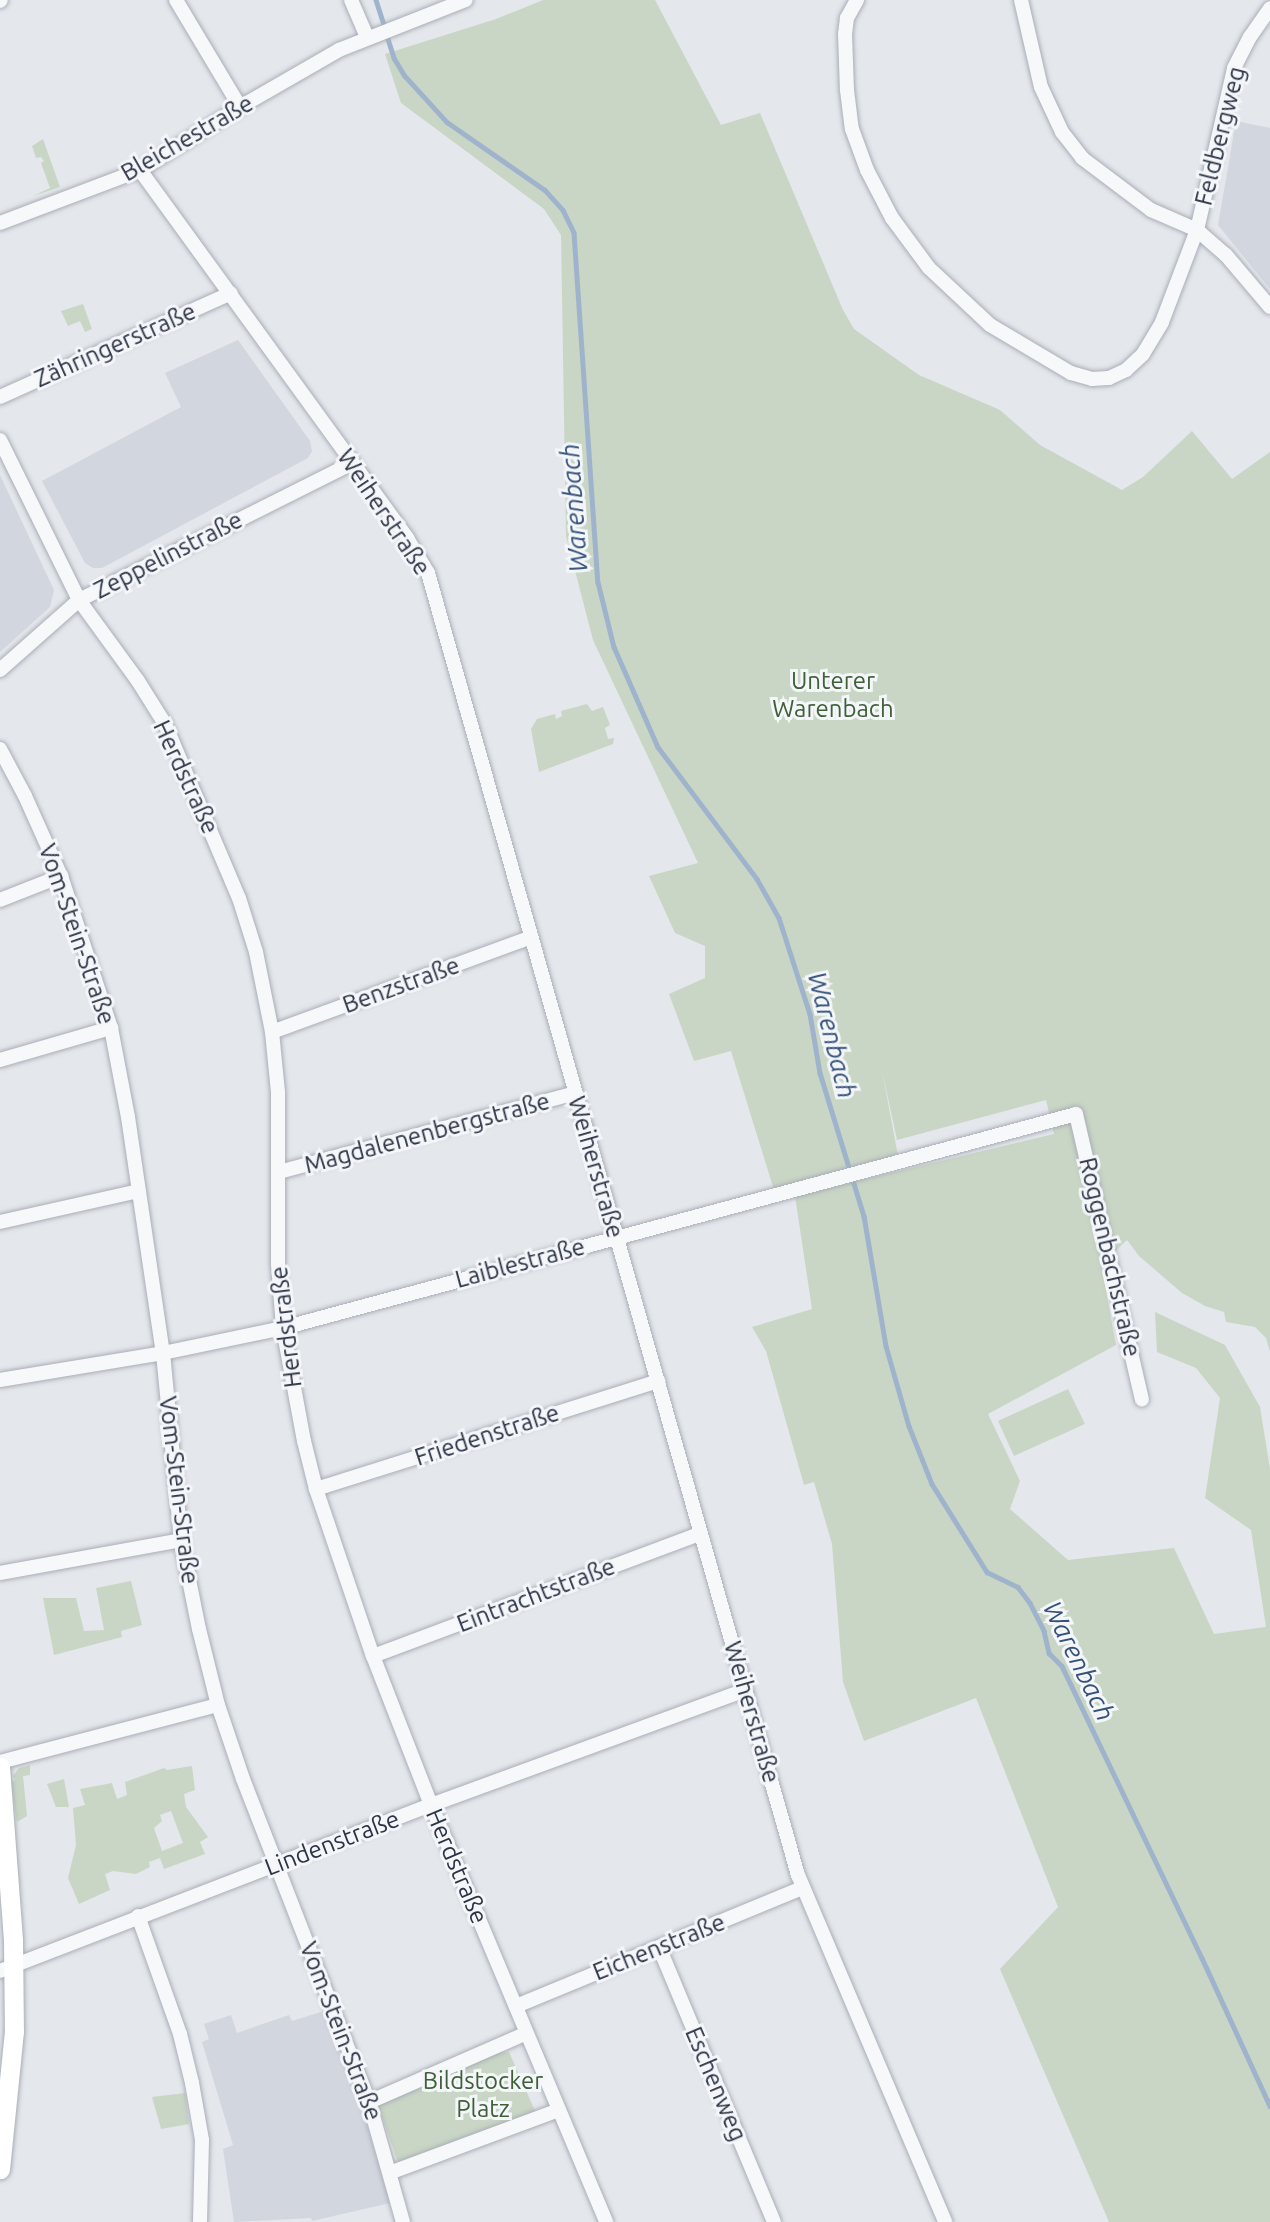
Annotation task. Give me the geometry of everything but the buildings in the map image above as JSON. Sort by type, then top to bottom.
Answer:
[{"type":"street","points":[[176,0],[240,107]]},
{"type":"street","points":[[351,0],[371,35]]},
{"type":"street","name":"Bleichestraße","points":[[0,222],[140,170],[240,107],[371,35],[466,0]]},
{"type":"street","name":"Feldbergweg","points":[[858,0],[847,18],[847,90],[852,128],[867,170],[892,218],[929,268],[989,325],[1071,373],[1092,379],[1110,378],[1126,370],[1143,354],[1162,323],[1196,230],[1234,68],[1250,37],[1270,8]]},
{"type":"street","points":[[1021,0],[1041,87],[1062,132],[1082,158],[1109,181],[1152,210],[1196,230],[1226,255],[1270,307]]},
{"type":"street","name":"Weiherstraße","points":[[140,170],[352,463],[428,573],[699,1534],[802,1888],[945,2222]]},
{"type":"street","name":"Zähringerstraße","points":[[0,397],[230,293]]},
{"type":"street","name":"Herdstraße","points":[[0,440],[79,600],[165,724],[195,791],[246,920],[256,952],[272,1032],[278,1092],[278,1264],[283,1328],[303,1441],[316,1489],[373,1656],[431,1805],[606,2222]]},
{"type":"street","name":"Zeppelinstraße","points":[[0,670],[79,600],[352,463]]},
{"type":"street","name":"Vom-Stein-Straße","points":[[0,749],[25,796],[61,876],[111,1028],[163,1353],[181,1540],[218,1705],[369,2102],[392,2172],[403,2222]]},
{"type":"street","points":[[0,900],[61,876]]},
{"type":"street","name":"Benzstraße","points":[[272,1032],[531,937]]},
{"type":"street","points":[[0,1060],[111,1028]]},
{"type":"street","name":"Magdalenenbergstraße","points":[[279,1172],[575,1093]]},
{"type":"street","name":"Laiblestraße","points":[[0,1380],[163,1353],[283,1328],[1076,1114]]},
{"type":"street","name":"Roggenbachstraße","points":[[1076,1114],[1142,1399]]},
{"type":"street","points":[[0,1222],[139,1191]]},
{"type":"street","name":"Friedenstraße","points":[[316,1489],[658,1381]]},
{"type":"street","name":"Eintrachtstraße","points":[[373,1656],[699,1534]]},
{"type":"street","points":[[0,1573],[181,1540]]},
{"type":"street","name":"Lindenstraße","points":[[6,1968],[431,1805],[745,1690]]},
{"type":"street","points":[[0,2169],[14,2031],[6,1968],[9,1859],[0,1765],[218,1705]]},
{"type":"street","name":"Eichenstraße","points":[[516,2006],[802,1888]]},
{"type":"street","points":[[138,1916],[180,2034],[192,2083],[202,2140],[200,2222]]},
{"type":"street","name":"Eschenweg","points":[[659,1947],[774,2222]]},
{"type":"street","points":[[0,2057],[14,2031]]},
{"type":"street","points":[[369,2102],[527,2033]]},
{"type":"street","points":[[392,2172],[559,2110]]},
{"type":"shaded area","points":[[1236,121],[1270,128],[1270,289],[1218,225]]},
{"type":"shaded area","points":[[238,340],[310,441],[312,451],[308,458],[102,568],[93,568],[85,563],[42,481],[181,407],[165,373]]},
{"type":"shaded area","points":[[0,475],[54,590],[50,607],[0,652]]},
{"type":"shaded area","points":[[324,2011],[367,2126],[390,2203],[312,2221],[311,2218],[234,2222],[223,2149],[233,2145],[202,2042],[209,2039],[204,2024],[231,2015],[237,2033],[289,2015],[292,2021]]},
{"type":"green space","name":"Unterer Warenbach","points":[[543,0],[655,0],[721,125],[760,113],[843,310],[854,329],[919,375],[1000,410],[1040,445],[1122,490],[1143,477],[1192,431],[1232,479],[1270,452],[1270,1352],[1266,1338],[1255,1327],[1226,1322],[1224,1312],[1205,1306],[1182,1293],[1139,1256],[1127,1240],[1101,1264],[1116,1345],[988,1414],[1020,1481],[1010,1509],[1068,1560],[1174,1548],[1214,1634],[1266,1627],[1251,1530],[1205,1498],[1220,1398],[1196,1368],[1157,1352],[1155,1312],[1225,1345],[1260,1407],[1270,1469],[1270,2222],[1109,2222],[1000,1969],[1058,1907],[976,1698],[864,1741],[843,1682],[832,1544],[814,1482],[804,1485],[766,1351],[752,1327],[812,1309],[795,1196],[1054,1134],[1046,1100],[897,1140],[882,1070],[898,1156],[774,1190],[731,1051],[694,1061],[669,994],[705,978],[705,946],[675,933],[649,876],[698,863],[593,640],[566,536],[561,235],[544,209],[401,103],[385,54],[496,19]]},
{"type":"green space","points":[[43,139],[60,187],[33,196],[50,188],[41,163],[44,161],[41,157],[36,158],[32,146]]},
{"type":"green space","points":[[83,304],[92,329],[85,332],[80,321],[68,326],[61,311]]},
{"type":"green space","points":[[587,704],[592,711],[603,707],[610,725],[605,728],[608,739],[614,738],[613,744],[539,772],[531,729],[537,719],[555,714],[556,719],[562,716],[561,711]]},
{"type":"green space","points":[[1068,1389],[1085,1424],[1014,1456],[998,1421]]},
{"type":"green space","points":[[131,1581],[142,1625],[121,1631],[122,1637],[54,1655],[43,1598],[76,1598],[84,1631],[104,1630],[96,1588]]},
{"type":"green space","points":[[30,1765],[30,1775],[23,1776],[27,1816],[17,1822],[11,1783],[15,1780],[13,1776],[19,1768]]},
{"type":"green space","points":[[192,1766],[195,1790],[184,1794],[186,1807],[208,1837],[200,1842],[205,1854],[164,1869],[160,1858],[149,1862],[150,1867],[136,1874],[113,1871],[105,1874],[110,1890],[79,1904],[68,1878],[76,1845],[73,1808],[85,1805],[80,1789],[112,1783],[117,1799],[127,1795],[125,1782],[164,1768],[167,1770]],"holes":[[[171,1811],[183,1843],[162,1851],[154,1828],[162,1821],[160,1815]]]},
{"type":"green space","points":[[64,1779],[69,1807],[56,1807],[47,1784]]},
{"type":"green space","name":"Bildstocker Platz","points":[[509,2052],[535,2111],[398,2162],[378,2105],[493,2053]]},
{"type":"green space","points":[[185,2093],[189,2124],[161,2129],[152,2097]]},
{"type":"waterway","name":"Warenbach","points":[[376,0],[385,27]]},
{"type":"waterway","name":"Warenbach","points":[[387,36],[394,58],[405,76],[447,122],[545,190],[563,210],[574,233],[598,582],[614,647],[658,747],[757,879],[779,918],[810,1014],[820,1073],[864,1216],[886,1346],[909,1426],[932,1484],[987,1572],[1018,1587],[1030,1603],[1044,1631],[1049,1653],[1062,1666],[1270,2106]]}]
